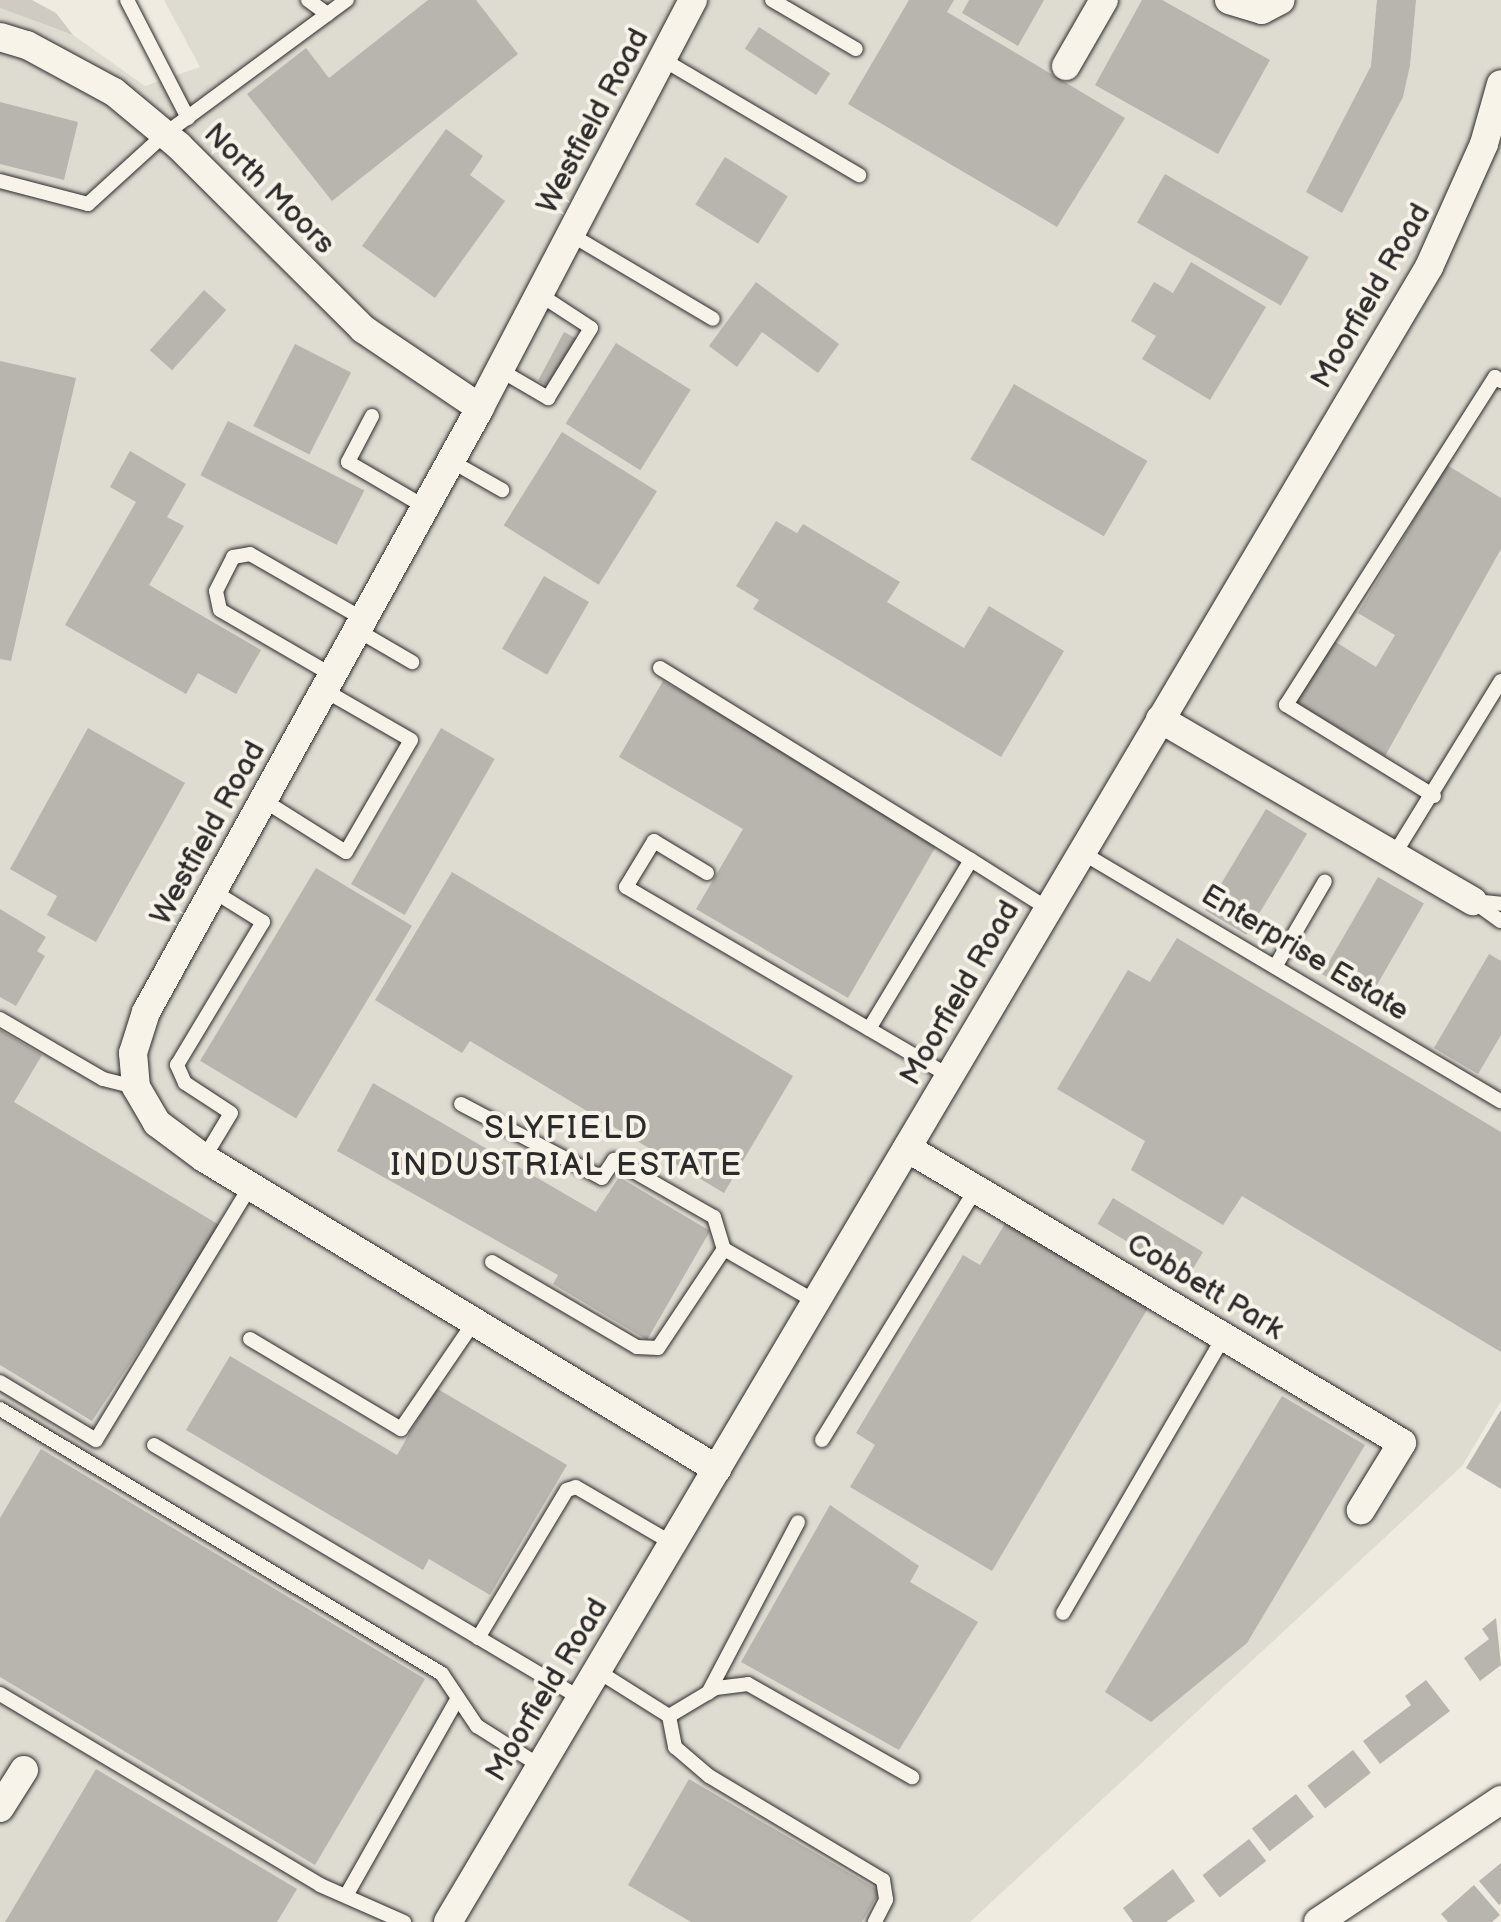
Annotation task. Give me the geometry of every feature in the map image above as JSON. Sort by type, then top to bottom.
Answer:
[{"type":"street","points":[[1066,66],[1104,0]]},
{"type":"street","points":[[1230,0],[1262,10],[1280,0]]},
{"type":"street","name":"Westfield Road","points":[[136,1087],[133,1053],[146,1012],[480,408],[662,59],[685,3]]},
{"type":"street","name":"North Moors","points":[[0,38],[176,126],[363,329],[480,408]]},
{"type":"street","name":"Moorfield Road","points":[[448,1922],[1429,266],[1477,162],[1501,84]]},
{"type":"street","points":[[1160,718],[1395,854],[1487,902]]},
{"type":"street","points":[[136,1087],[157,1122],[249,1188],[717,1469]]},
{"type":"street","name":"Cobbett Park","points":[[906,1148],[1402,1443],[1361,1510]]},
{"type":"street","points":[[0,1808],[24,1770]]},
{"type":"street","points":[[1318,1922],[1501,1800]]},
{"type":"lane","points":[[127,0],[176,126]]},
{"type":"lane","points":[[308,0],[327,14]]},
{"type":"lane","points":[[0,182],[88,204],[176,126],[346,0]]},
{"type":"lane","points":[[772,0],[856,50]]},
{"type":"lane","points":[[662,59],[859,174]]},
{"type":"lane","points":[[570,234],[713,319]]},
{"type":"lane","points":[[500,370],[548,398],[591,328],[539,294]]},
{"type":"lane","points":[[1434,796],[1286,705],[1499,375]]},
{"type":"lane","points":[[372,416],[348,462],[425,507]]},
{"type":"lane","points":[[451,460],[502,490]]},
{"type":"lane","points":[[263,800],[346,852],[411,740],[220,610],[216,591],[233,558],[250,554],[412,662]]},
{"type":"lane","points":[[660,668],[1048,908]]},
{"type":"lane","points":[[1395,854],[1501,681]]},
{"type":"lane","points":[[708,873],[654,841],[626,887],[948,1075]]},
{"type":"lane","name":"Enterprise Estate","points":[[1081,852],[1501,1100]]},
{"type":"lane","points":[[868,1030],[971,860]]},
{"type":"lane","points":[[1274,966],[1325,881]]},
{"type":"lane","points":[[204,1158],[231,1113],[185,1083],[177,1065],[263,922],[213,891]]},
{"type":"lane","points":[[1487,902],[1501,921]]},
{"type":"lane","points":[[0,1019],[103,1079],[136,1087]]},
{"type":"lane","points":[[462,1104],[602,1178],[614,1160],[714,1217],[724,1249],[816,1302]]},
{"type":"lane","points":[[0,1382],[96,1440],[249,1188]]},
{"type":"lane","points":[[822,1440],[976,1189]]},
{"type":"lane","points":[[492,1262],[637,1347],[658,1348],[724,1249]]},
{"type":"lane","points":[[250,1339],[401,1429],[474,1322]]},
{"type":"lane","points":[[1062,1613],[1224,1336]]},
{"type":"lane","points":[[0,1409],[442,1674],[477,1726],[540,1766]]},
{"type":"lane","points":[[154,1445],[580,1698]]},
{"type":"lane","points":[[478,1638],[567,1490],[576,1487],[672,1543]]},
{"type":"lane","points":[[708,1693],[798,1522]]},
{"type":"lane","points":[[596,1670],[669,1716],[675,1747],[709,1776],[883,1880],[886,1900],[875,1922]]},
{"type":"lane","points":[[669,1716],[708,1693],[748,1684],[912,1777]]},
{"type":"lane","points":[[0,1694],[320,1884],[404,1922]]},
{"type":"lane","points":[[347,1894],[458,1698]]},
{"type":"shaded area","points":[[0,0],[32,0],[56,13],[73,35],[0,8]]},
{"type":"shaded area","points":[[164,0],[1501,0],[1501,1401],[1462,1466],[970,1922],[0,1922],[0,8],[73,35],[145,86],[200,67]]},
{"type":"building","points":[[428,0],[476,0],[518,54],[332,201],[247,94],[306,48],[329,78]]},
{"type":"building","points":[[909,0],[954,0],[947,12],[1125,118],[1057,227],[848,104]]},
{"type":"building","points":[[969,0],[1044,0],[1018,46],[962,13]]},
{"type":"building","points":[[1142,0],[1162,0],[1270,60],[1218,154],[1095,85]]},
{"type":"building","points":[[1377,0],[1416,0],[1410,65],[1403,97],[1342,213],[1306,192],[1371,66]]},
{"type":"building","points":[[759,27],[830,73],[816,95],[745,49]]},
{"type":"building","points":[[0,102],[78,122],[64,180],[0,164]]},
{"type":"building","points":[[446,129],[483,156],[470,175],[505,201],[435,298],[362,246]]},
{"type":"building","points":[[725,157],[788,196],[758,244],[695,204]]},
{"type":"building","points":[[1165,174],[1309,257],[1281,305],[1137,222]]},
{"type":"building","points":[[1191,262],[1266,307],[1210,400],[1142,359],[1156,336],[1131,321],[1154,282],[1173,293]]},
{"type":"building","points":[[756,282],[839,344],[818,373],[762,332],[737,367],[709,346]]},
{"type":"building","points":[[204,290],[226,310],[172,370],[150,350]]},
{"type":"building","points":[[564,332],[577,339],[551,388],[538,381]]},
{"type":"building","points":[[616,343],[691,390],[640,470],[566,424]]},
{"type":"building","points":[[295,344],[351,373],[309,455],[253,426]]},
{"type":"building","points":[[0,361],[76,378],[11,661],[0,659]]},
{"type":"building","points":[[1014,384],[1147,461],[1104,536],[970,459]]},
{"type":"building","points":[[228,421],[364,490],[337,545],[200,475]]},
{"type":"building","points":[[562,432],[657,491],[599,585],[504,525]]},
{"type":"building","points":[[130,451],[186,484],[167,517],[184,526],[149,585],[261,650],[236,694],[198,673],[186,694],[65,625],[136,502],[110,487]]},
{"type":"building","points":[[1447,465],[1501,498],[1501,549],[1385,756],[1296,702],[1334,641],[1376,667],[1395,635],[1358,613]]},
{"type":"building","points":[[776,521],[797,533],[803,524],[900,582],[887,602],[964,648],[989,606],[1064,651],[1001,757],[753,609],[759,600],[736,586]]},
{"type":"building","points":[[544,576],[589,602],[547,675],[502,649]]},
{"type":"building","points":[[663,681],[939,841],[848,998],[696,909],[743,829],[619,757]]},
{"type":"building","points":[[88,728],[185,783],[96,942],[47,915],[57,896],[10,869]]},
{"type":"building","points":[[441,728],[495,759],[405,915],[351,884]]},
{"type":"building","points":[[1266,809],[1307,834],[1246,935],[1205,910]]},
{"type":"building","points":[[316,868],[412,926],[296,1119],[200,1061]]},
{"type":"building","points":[[452,872],[793,1076],[724,1193],[470,1041],[462,1053],[375,1000]]},
{"type":"building","points":[[1378,877],[1424,904],[1368,1000],[1322,974]]},
{"type":"building","points":[[0,909],[46,937],[37,951],[45,956],[16,1006],[0,997]]},
{"type":"building","points":[[1177,938],[1501,1132],[1501,1352],[1242,1196],[1223,1225],[1131,1170],[1145,1141],[1057,1089],[1128,970],[1150,982]]},
{"type":"building","points":[[1489,954],[1501,961],[1501,1035],[1478,1074],[1434,1048]]},
{"type":"building","points":[[0,1030],[42,1055],[14,1102],[221,1226],[92,1421],[0,1365]]},
{"type":"building","points":[[373,1083],[596,1212],[619,1177],[710,1231],[647,1340],[553,1284],[558,1275],[337,1151]]},
{"type":"building","points":[[1113,1198],[1203,1252],[1188,1278],[1098,1224]]},
{"type":"building","points":[[1006,1222],[1148,1308],[992,1571],[850,1487],[875,1445],[856,1433],[963,1255],[980,1265]]},
{"type":"building","points":[[230,1356],[397,1455],[436,1388],[567,1465],[490,1595],[429,1559],[423,1570],[186,1430]]},
{"type":"building","points":[[1282,1396],[1365,1445],[1247,1643],[1151,1722],[1105,1692]]},
{"type":"building","points":[[1501,1410],[1501,1489],[1466,1468]]},
{"type":"building","points":[[41,1449],[425,1679],[315,1865],[0,1677],[0,1518]]},
{"type":"building","points":[[830,1505],[919,1566],[910,1582],[978,1622],[899,1750],[741,1662]]},
{"type":"building","points":[[1496,1618],[1501,1665],[1480,1681],[1464,1658],[1489,1639],[1482,1629]]},
{"type":"building","points":[[1426,1680],[1450,1711],[1380,1764],[1363,1741],[1411,1705],[1405,1696]]},
{"type":"building","points":[[1353,1750],[1371,1773],[1325,1809],[1307,1786]]},
{"type":"building","points":[[96,1769],[297,1889],[277,1922],[5,1922]]},
{"type":"building","points":[[689,1779],[880,1891],[862,1922],[691,1922],[628,1885]]},
{"type":"building","points":[[1296,1794],[1314,1817],[1270,1851],[1252,1828]]},
{"type":"building","points":[[1249,1839],[1266,1861],[1220,1897],[1203,1875]]},
{"type":"building","points":[[1501,1863],[1501,1903],[1499,1905],[1479,1881]]},
{"type":"building","points":[[1173,1869],[1195,1901],[1166,1922],[1133,1922],[1123,1908]]},
{"type":"building","points":[[1474,1885],[1500,1915],[1492,1922],[1448,1922],[1441,1914]]},
{"type":"district","name":"SLYFIELD INDUSTRIAL ESTATE","points":[[567,1148]]}]
